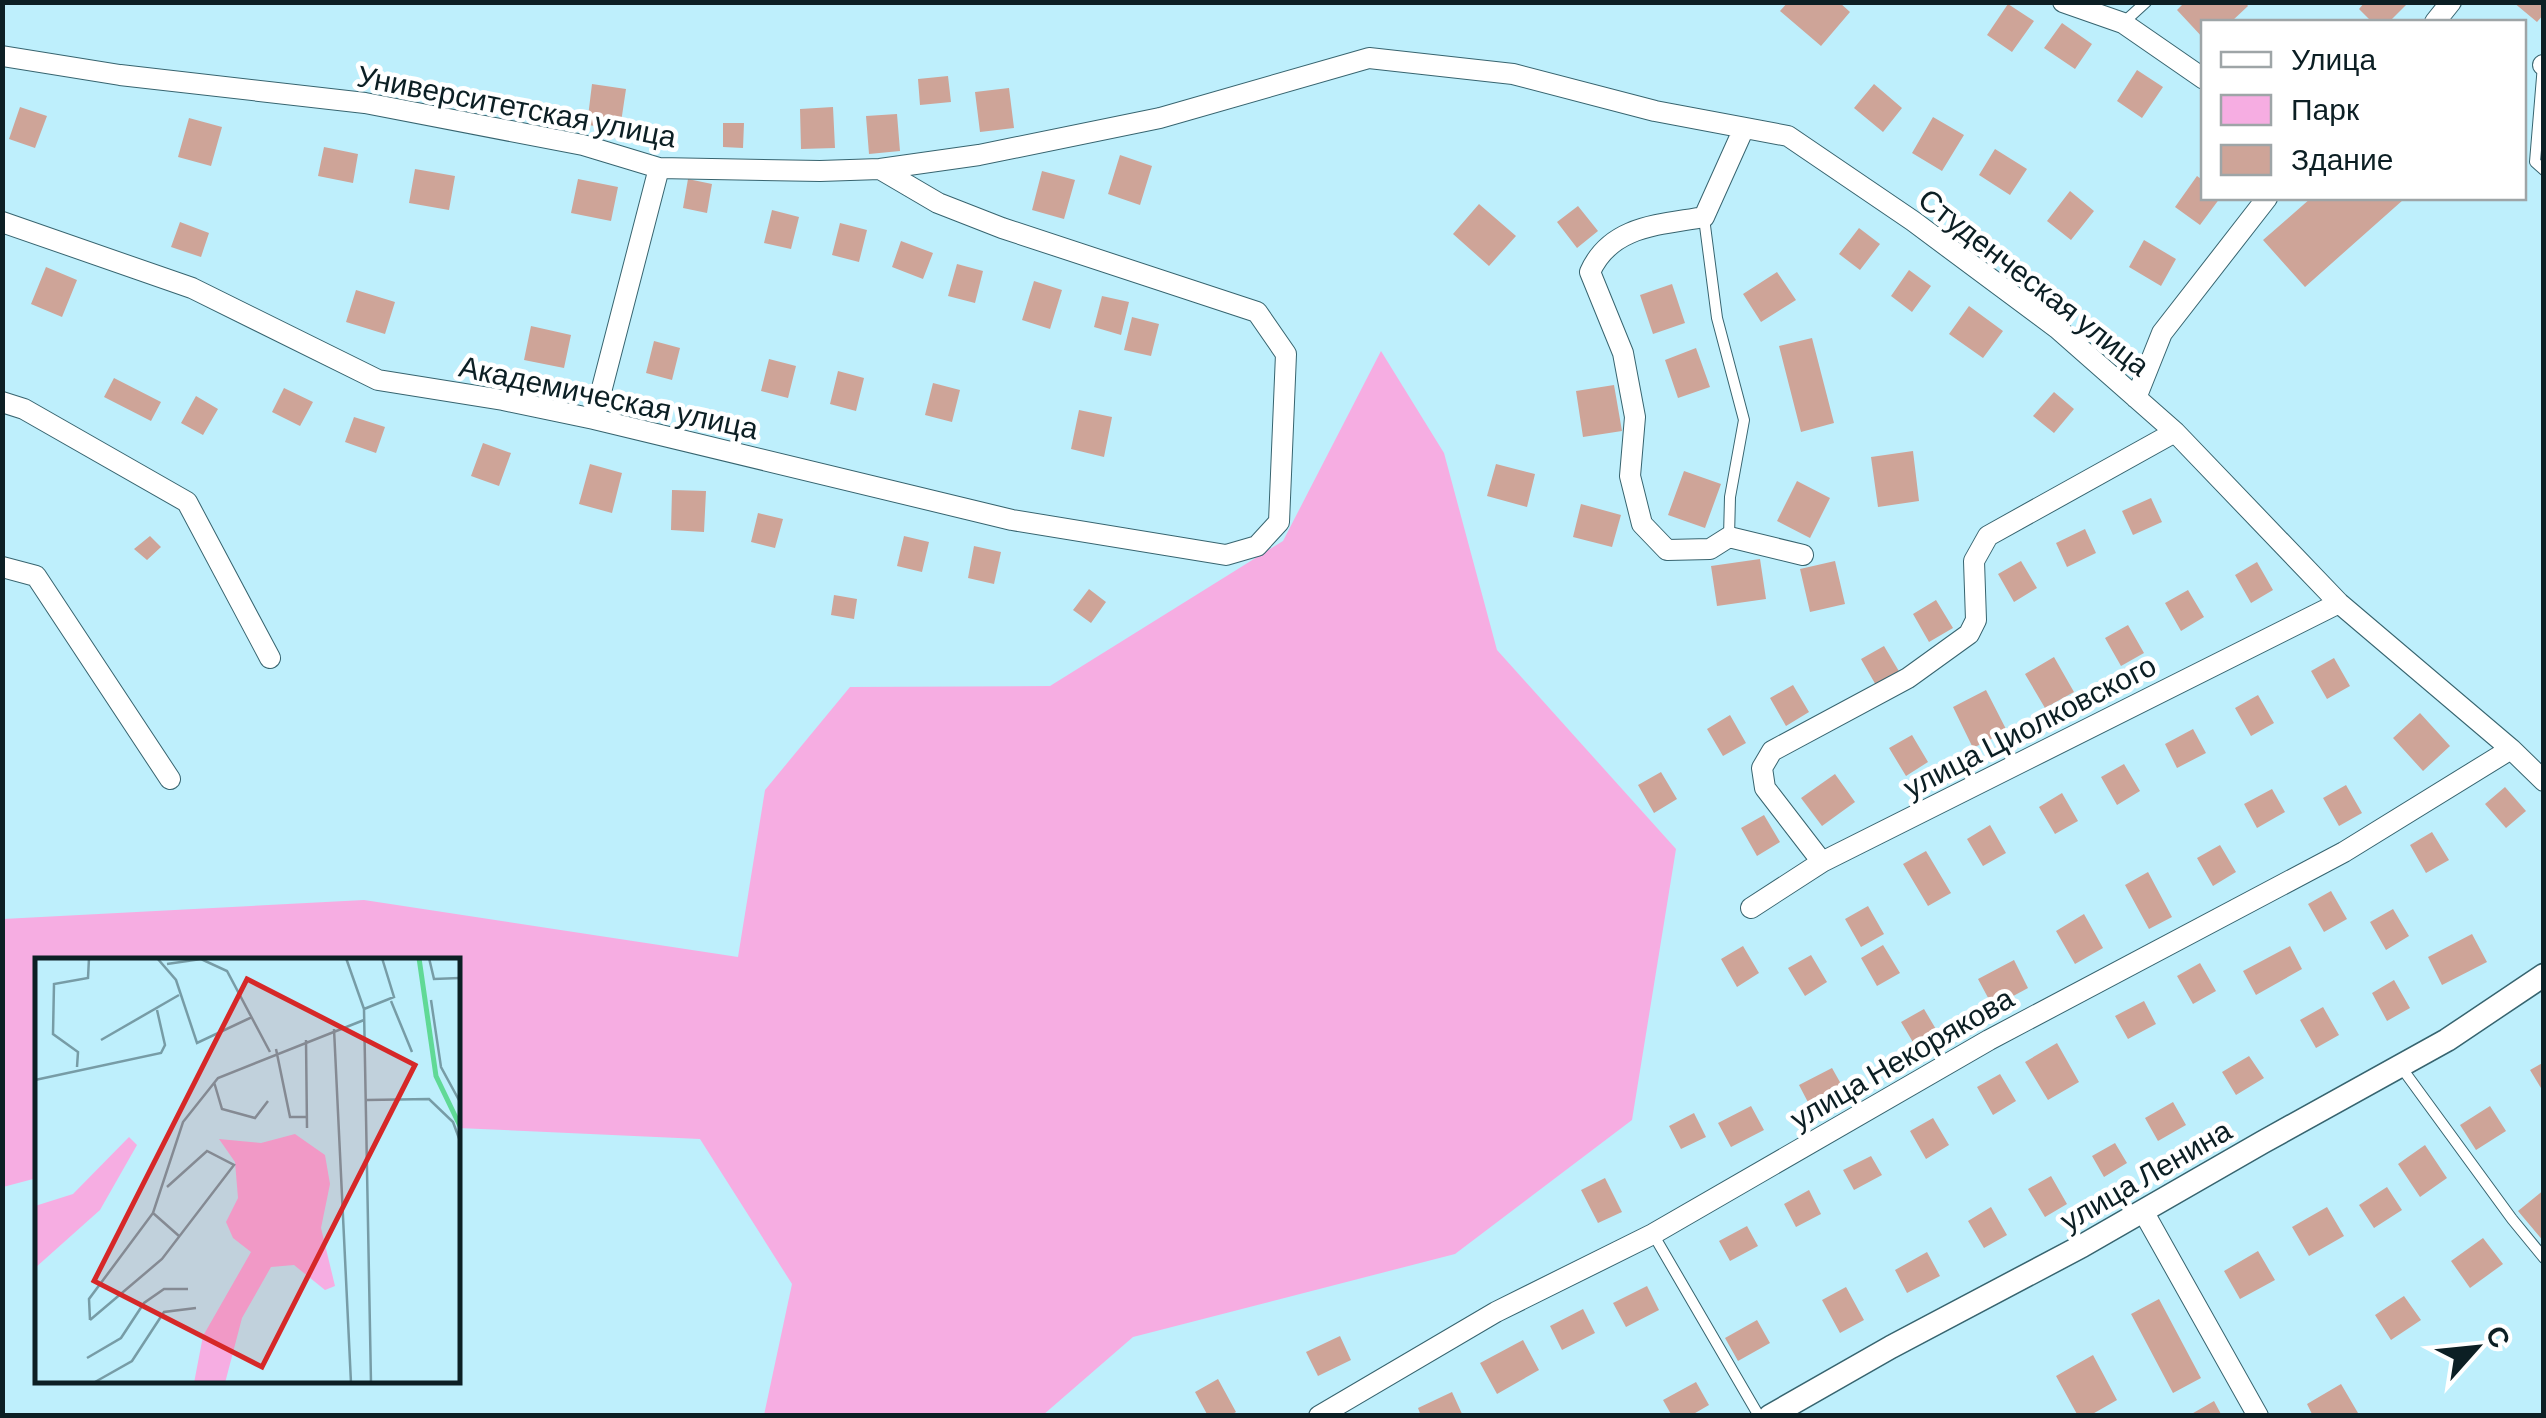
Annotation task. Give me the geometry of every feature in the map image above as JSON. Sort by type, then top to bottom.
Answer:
[{"type":"street","points":[[2063,2],[2123,23],[2201,77]]},
{"type":"street","name":"Университетская улица","points":[[2,56],[120,76],[364,103],[582,146],[659,168],[820,171],[880,169],[979,155],[1160,118],[1369,58]]},
{"type":"street","name":"Студенческая улица","points":[[1369,58],[1513,74],[1655,111],[1788,136],[1913,221],[2058,329],[2176,432],[2339,603],[2544,781]]},
{"type":"street","points":[[1744,128],[1704,216],[1632,231],[1598,253],[1590,272],[1623,353],[1635,418],[1630,476],[1642,524],[1667,550],[1710,548],[1729,536],[1803,555]]},
{"type":"street","points":[[594,419],[659,168]]},
{"type":"street","name":"Академическая улица","points":[[2,222],[192,288],[378,380],[594,419],[1012,520],[1226,556],[1256,546],[1279,522],[1286,354],[1258,312],[1002,228],[938,202],[880,169]]},
{"type":"street","points":[[2136,398],[2162,333],[2265,200]]},
{"type":"street","points":[[2,402],[24,408],[187,502],[270,658]]},
{"type":"street","points":[[1822,862],[1766,788],[1762,768],[1772,751],[1908,678],[1969,634],[1976,620],[1974,560],[1988,536],[2176,432]]},
{"type":"street","points":[[2,567],[36,576],[170,779]]},
{"type":"street","name":"улица Циолковского","points":[[1751,908],[1822,862],[2339,603]]},
{"type":"street","name":"улица Некорякова","points":[[1319,1416],[1496,1312],[1654,1234],[1989,1040],[2344,852],[2511,749]]},
{"type":"street","name":"улица Ленина","points":[[1770,1416],[2447,1040],[2544,975]]},
{"type":"street","points":[[2143,1211],[2258,1416]]},
{"type":"lane","points":[[2123,23],[2146,2]]},
{"type":"lane","points":[[2544,65],[2535,162],[2544,170]]},
{"type":"lane","points":[[1704,216],[1717,318],[1744,420],[1730,498],[1729,536]]},
{"type":"lane","points":[[2400,1066],[2544,1258]]},
{"type":"lane","points":[[1654,1234],[1759,1416]]},
{"type":"green space","points":[[1381,351],[1444,453],[1497,650],[1676,849],[1632,1120],[1455,1254],[1133,1337],[1043,1415],[764,1415],[792,1284],[700,1139],[460,1128],[460,958],[35,958],[35,1179],[3,1187],[3,919],[364,900],[738,957],[765,790],[850,687],[1050,686],[1283,541]]},
{"type":"building","points":[[1788,2],[1839,2],[1850,12],[1821,46],[1780,11]]},
{"type":"building","points":[[2185,2],[2245,2],[2248,6],[2233,20],[2201,20],[2201,36],[2177,10]]},
{"type":"building","points":[[2365,2],[2407,4],[2391,20],[2370,20],[2359,9]]},
{"type":"building","points":[[2513,2],[2544,2],[2544,14],[2537,22]]},
{"type":"building","points":[[2008,4],[2034,21],[2012,52],[1987,35]]},
{"type":"building","points":[[2062,23],[2092,44],[2075,69],[2044,48]]},
{"type":"building","points":[[2137,70],[2163,87],[2142,118],[2117,101]]},
{"type":"building","points":[[948,76],[951,102],[920,105],[918,79]]},
{"type":"building","points":[[592,84],[626,89],[620,129],[587,125]]},
{"type":"building","points":[[1874,84],[1902,108],[1883,132],[1854,108]]},
{"type":"building","points":[[1009,88],[1014,128],[980,132],[975,92]]},
{"type":"building","points":[[20,107],[47,116],[35,148],[9,139]]},
{"type":"building","points":[[833,107],[835,148],[801,149],[800,109]]},
{"type":"building","points":[[897,114],[900,151],[869,154],[866,116]]},
{"type":"building","points":[[1933,117],[1964,135],[1942,171],[1912,153]]},
{"type":"building","points":[[189,118],[222,127],[211,166],[178,157]]},
{"type":"building","points":[[723,123],[744,123],[743,148],[723,147]]},
{"type":"building","points":[[324,147],[358,154],[353,183],[318,176]]},
{"type":"building","points":[[1995,149],[2027,169],[2010,195],[1979,175]]},
{"type":"building","points":[[1120,155],[1152,166],[1140,205],[1108,194]]},
{"type":"building","points":[[415,169],[455,176],[449,210],[409,203]]},
{"type":"building","points":[[1042,171],[1075,180],[1064,219],[1032,210]]},
{"type":"building","points":[[2197,176],[2201,179],[2201,200],[2219,200],[2200,225],[2175,207]]},
{"type":"building","points":[[578,179],[618,187],[611,221],[571,213]]},
{"type":"building","points":[[688,179],[712,184],[707,213],[683,208]]},
{"type":"building","points":[[2070,191],[2094,211],[2071,240],[2047,221]]},
{"type":"building","points":[[2309,200],[2403,200],[2305,287],[2263,240]]},
{"type":"building","points":[[1479,204],[1516,236],[1489,266],[1453,234]]},
{"type":"building","points":[[1578,206],[1598,231],[1577,248],[1557,222]]},
{"type":"building","points":[[772,210],[799,217],[791,249],[764,243]]},
{"type":"building","points":[[180,222],[209,233],[201,257],[171,247]]},
{"type":"building","points":[[840,223],[867,230],[859,262],[832,255]]},
{"type":"building","points":[[1859,228],[1880,244],[1860,270],[1839,254]]},
{"type":"building","points":[[2144,240],[2176,259],[2161,286],[2129,267]]},
{"type":"building","points":[[901,241],[933,253],[923,279],[892,267]]},
{"type":"building","points":[[957,264],[983,271],[975,303],[948,296]]},
{"type":"building","points":[[46,267],[77,280],[62,317],[31,304]]},
{"type":"building","points":[[1909,270],[1931,286],[1912,312],[1891,296]]},
{"type":"building","points":[[1777,272],[1796,300],[1761,322],[1743,294]]},
{"type":"building","points":[[1034,281],[1062,290],[1050,329],[1022,320]]},
{"type":"building","points":[[1672,284],[1685,323],[1653,334],[1640,295]]},
{"type":"building","points":[[356,290],[395,302],[385,334],[346,322]]},
{"type":"building","points":[[1102,296],[1129,302],[1121,335],[1094,327]]},
{"type":"building","points":[[1969,306],[2003,331],[1983,358],[1949,334]]},
{"type":"building","points":[[1132,317],[1159,324],[1151,356],[1124,350]]},
{"type":"building","points":[[531,326],[571,335],[564,368],[524,360]]},
{"type":"building","points":[[1812,338],[1834,423],[1801,432],[1779,346]]},
{"type":"building","points":[[654,341],[680,348],[672,380],[646,373]]},
{"type":"building","points":[[1696,348],[1710,387],[1678,398],[1665,360]]},
{"type":"building","points":[[769,359],[796,366],[788,398],[761,391]]},
{"type":"building","points":[[838,371],[864,378],[856,411],[830,404]]},
{"type":"building","points":[[114,378],[161,402],[151,421],[104,397]]},
{"type":"building","points":[[933,383],[960,390],[952,422],[925,415]]},
{"type":"building","points":[[1614,385],[1622,431],[1583,437],[1576,391]]},
{"type":"building","points":[[284,388],[313,402],[300,426],[272,412]]},
{"type":"building","points":[[2054,392],[2074,409],[2054,433],[2033,416]]},
{"type":"building","points":[[196,396],[218,409],[203,435],[181,423]]},
{"type":"building","points":[[1079,410],[1112,417],[1104,457],[1071,449]]},
{"type":"building","points":[[354,417],[385,427],[376,453],[345,442]]},
{"type":"building","points":[[483,443],[511,453],[499,486],[471,476]]},
{"type":"building","points":[[1913,451],[1919,501],[1878,507],[1871,457]]},
{"type":"building","points":[[590,464],[622,473],[612,513],[579,504]]},
{"type":"building","points":[[1496,464],[1535,474],[1527,507],[1487,496]]},
{"type":"building","points":[[1684,471],[1721,484],[1705,528],[1668,515]]},
{"type":"building","points":[[1797,481],[1830,498],[1810,538],[1777,521]]},
{"type":"building","points":[[672,490],[706,491],[704,532],[671,530]]},
{"type":"building","points":[[2151,498],[2162,522],[2133,535],[2122,511]]},
{"type":"building","points":[[1581,504],[1621,515],[1612,547],[1573,537]]},
{"type":"building","points":[[758,513],[783,519],[775,548],[751,542]]},
{"type":"building","points":[[2085,529],[2096,553],[2067,567],[2056,543]]},
{"type":"building","points":[[150,536],[161,547],[147,560],[134,549]]},
{"type":"building","points":[[904,536],[929,542],[922,572],[897,566]]},
{"type":"building","points":[[974,546],[1001,552],[994,584],[968,578]]},
{"type":"building","points":[[1760,559],[1766,599],[1717,606],[1711,566]]},
{"type":"building","points":[[1835,561],[1845,604],[1810,612],[1800,569]]},
{"type":"building","points":[[2021,561],[2037,588],[2014,602],[1998,574]]},
{"type":"building","points":[[2257,562],[2273,590],[2251,603],[2235,575]]},
{"type":"building","points":[[1089,589],[1106,602],[1091,623],[1073,610]]},
{"type":"building","points":[[2188,590],[2204,617],[2181,631],[2165,603]]},
{"type":"building","points":[[834,595],[857,599],[854,619],[831,615]]},
{"type":"building","points":[[1936,600],[1953,628],[1929,642],[1913,614]]},
{"type":"building","points":[[2128,625],[2144,653],[2121,666],[2105,638]]},
{"type":"building","points":[[1884,646],[1900,673],[1877,687],[1861,659]]},
{"type":"building","points":[[2054,657],[2074,692],[2045,708],[2025,674]]},
{"type":"building","points":[[2334,658],[2350,686],[2327,699],[2311,671]]},
{"type":"building","points":[[1793,685],[1809,712],[1786,726],[1770,698]]},
{"type":"building","points":[[1986,690],[2007,731],[1973,748],[1953,707]]},
{"type":"building","points":[[2258,695],[2274,723],[2251,736],[2235,708]]},
{"type":"building","points":[[2420,713],[2450,746],[2423,771],[2393,738]]},
{"type":"building","points":[[1730,715],[1746,743],[1723,756],[1707,729]]},
{"type":"building","points":[[2193,729],[2206,753],[2177,768],[2165,744]]},
{"type":"building","points":[[1912,735],[1928,762],[1906,776],[1889,748]]},
{"type":"building","points":[[2124,764],[2140,791],[2117,805],[2101,777]]},
{"type":"building","points":[[1661,772],[1677,799],[1654,813],[1638,785]]},
{"type":"building","points":[[1835,774],[1855,802],[1822,826],[1801,798]]},
{"type":"building","points":[[2346,785],[2362,813],[2339,826],[2323,798]]},
{"type":"building","points":[[2505,787],[2526,811],[2506,828],[2485,804]]},
{"type":"building","points":[[2272,789],[2285,812],[2257,828],[2244,804]]},
{"type":"building","points":[[2062,793],[2078,821],[2055,834],[2039,807]]},
{"type":"building","points":[[1764,815],[1780,842],[1757,856],[1741,828]]},
{"type":"building","points":[[1990,825],[2006,853],[1983,866],[1967,839]]},
{"type":"building","points":[[2432,832],[2449,860],[2426,873],[2410,845]]},
{"type":"building","points":[[2220,845],[2236,872],[2213,886],[2197,858]]},
{"type":"building","points":[[1926,851],[1951,893],[1928,906],[1903,864]]},
{"type":"building","points":[[2148,872],[2172,917],[2149,929],[2125,885]]},
{"type":"building","points":[[2331,891],[2347,919],[2324,932],[2308,904]]},
{"type":"building","points":[[1868,906],[1884,934],[1861,947],[1845,919]]},
{"type":"building","points":[[2393,909],[2409,936],[2386,950],[2370,922]]},
{"type":"building","points":[[2084,914],[2103,948],[2075,964],[2056,931]]},
{"type":"building","points":[[2472,934],[2487,962],[2442,985],[2428,957]]},
{"type":"building","points":[[1883,945],[1900,973],[1877,986],[1861,958]]},
{"type":"building","points":[[1743,946],[1759,973],[1737,987],[1721,959]]},
{"type":"building","points":[[2290,946],[2302,969],[2256,995],[2243,971]]},
{"type":"building","points":[[1811,955],[1827,982],[1805,996],[1788,968]]},
{"type":"building","points":[[2014,960],[2028,988],[1993,1007],[1978,979]]},
{"type":"building","points":[[2200,963],[2216,991],[2193,1004],[2177,976]]},
{"type":"building","points":[[2394,980],[2410,1008],[2387,1021],[2372,993]]},
{"type":"building","points":[[2144,1001],[2156,1024],[2128,1039],[2115,1016]]},
{"type":"building","points":[[2323,1007],[2339,1035],[2316,1048],[2300,1020]]},
{"type":"building","points":[[1924,1009],[1940,1036],[1917,1049],[1901,1022]]},
{"type":"building","points":[[2057,1043],[2079,1082],[2048,1100],[2025,1062]]},
{"type":"building","points":[[2249,1056],[2264,1078],[2236,1095],[2222,1072]]},
{"type":"building","points":[[2544,1062],[2544,1093],[2530,1070]]},
{"type":"building","points":[[1832,1068],[1845,1091],[1811,1108],[1799,1085]]},
{"type":"building","points":[[2000,1074],[2016,1101],[1993,1115],[1977,1087]]},
{"type":"building","points":[[2173,1102],[2186,1125],[2158,1141],[2145,1118]]},
{"type":"building","points":[[1751,1106],[1764,1130],[1731,1147],[1718,1123]]},
{"type":"building","points":[[2490,1106],[2506,1131],[2476,1150],[2460,1125]]},
{"type":"building","points":[[1694,1113],[1706,1137],[1681,1149],[1669,1126]]},
{"type":"building","points":[[1933,1118],[1949,1145],[1926,1159],[1910,1131]]},
{"type":"building","points":[[2115,1143],[2127,1163],[2104,1177],[2092,1156]]},
{"type":"building","points":[[2425,1145],[2447,1178],[2420,1197],[2398,1164]]},
{"type":"building","points":[[1871,1156],[1882,1175],[1854,1190],[1843,1170]]},
{"type":"building","points":[[2051,1176],[2067,1204],[2045,1217],[2028,1189]]},
{"type":"building","points":[[1605,1178],[1622,1212],[1598,1223],[1581,1190]]},
{"type":"building","points":[[2387,1187],[2402,1210],[2374,1228],[2359,1205]]},
{"type":"building","points":[[1809,1190],[1821,1214],[1796,1227],[1784,1204]]},
{"type":"building","points":[[2544,1190],[2544,1242],[2518,1211]]},
{"type":"building","points":[[1991,1207],[2007,1235],[1984,1248],[1968,1221]]},
{"type":"building","points":[[2327,1207],[2344,1236],[2309,1256],[2292,1227]]},
{"type":"building","points":[[1747,1226],[1758,1246],[1730,1261],[1719,1241]]},
{"type":"building","points":[[2483,1238],[2503,1264],[2470,1288],[2451,1261]]},
{"type":"building","points":[[2258,1251],[2275,1280],[2240,1299],[2224,1271]]},
{"type":"building","points":[[1927,1252],[1940,1276],[1907,1293],[1895,1270]]},
{"type":"building","points":[[1647,1286],[1659,1310],[1626,1327],[1613,1303]]},
{"type":"building","points":[[1846,1287],[1864,1320],[1840,1333],[1822,1300]]},
{"type":"building","points":[[2404,1296],[2421,1320],[2391,1340],[2375,1315]]},
{"type":"building","points":[[2159,1299],[2201,1378],[2173,1393],[2131,1314]]},
{"type":"building","points":[[1583,1309],[1595,1333],[1562,1350],[1550,1326]]},
{"type":"building","points":[[1757,1320],[1770,1343],[1738,1361],[1725,1338]]},
{"type":"building","points":[[1340,1336],[1351,1360],[1318,1376],[1306,1352]]},
{"type":"building","points":[[1523,1340],[1539,1370],[1497,1394],[1480,1363]]},
{"type":"building","points":[[2093,1355],[2117,1400],[2089,1416],[2078,1416],[2056,1376]]},
{"type":"building","points":[[1218,1379],[1236,1412],[1229,1416],[1208,1416],[1195,1392]]},
{"type":"building","points":[[1696,1382],[1709,1405],[1690,1416],[1672,1416],[1663,1400]]},
{"type":"building","points":[[2341,1384],[2358,1413],[2313,1416],[2307,1404]]},
{"type":"building","points":[[1452,1392],[1463,1416],[1421,1416],[1418,1408]]},
{"type":"building","points":[[2214,1401],[2222,1416],[2188,1416]]}]
